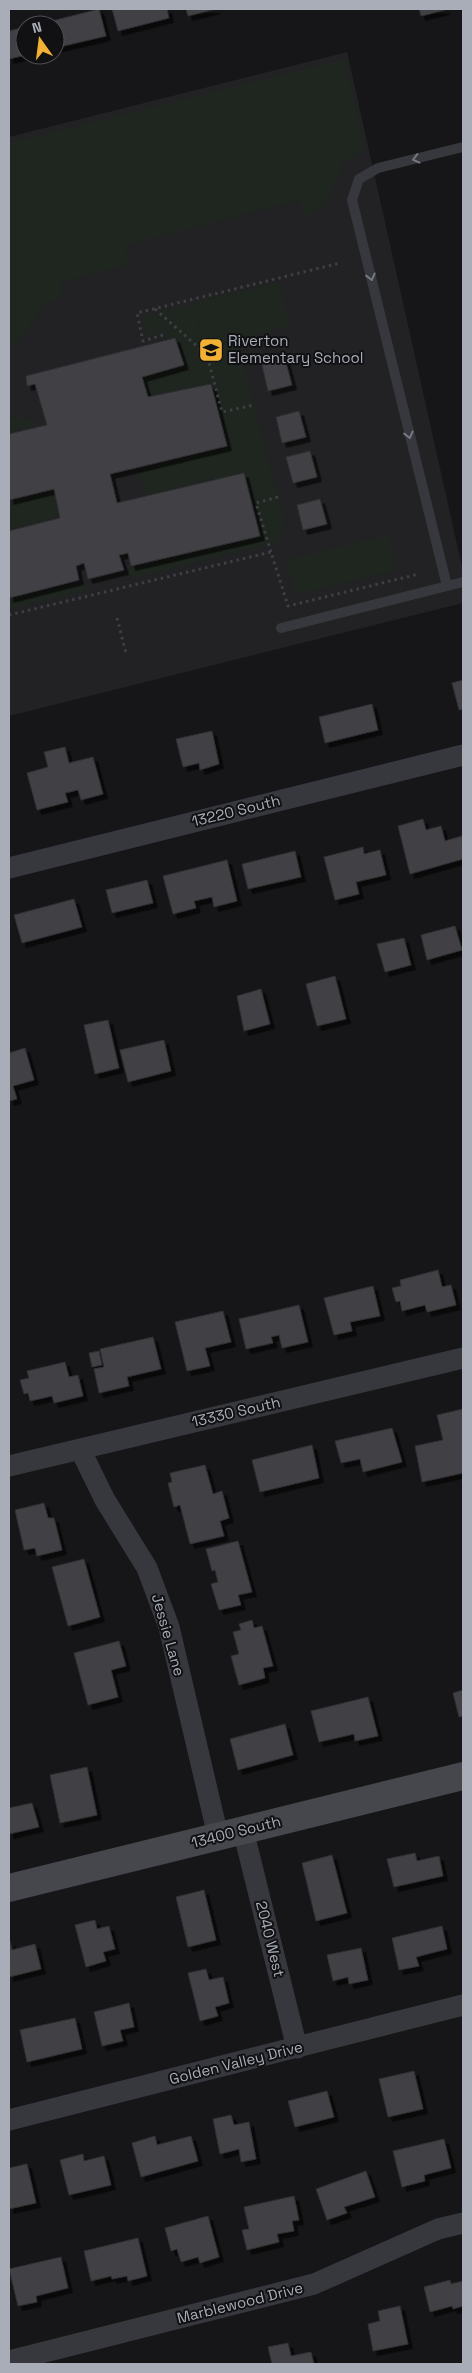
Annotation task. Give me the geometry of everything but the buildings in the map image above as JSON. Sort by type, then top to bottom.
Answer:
[{"type":"street","name":"13220 South","points":[[9,868],[463,755]]},
{"type":"street","name":"13330 South","points":[[9,1466],[463,1358]]},
{"type":"street","name":"Jessie Lane","points":[[80,1449],[105,1500],[147,1568],[169,1627],[231,1833]]},
{"type":"street","name":"13400 South","points":[[9,1888],[463,1776]]},
{"type":"street","name":"2040 West","points":[[231,1833],[297,2048]]},
{"type":"street","name":"Golden Valley Drive","points":[[9,2120],[463,2005]]},
{"type":"street","name":"Marblewood Drive","points":[[9,2361],[314,2284],[438,2229],[463,2223]]},
{"type":"lane","points":[[446,586],[352,200],[359,179],[378,168],[463,147]]},
{"type":"lane","points":[[281,628],[463,582]]},
{"type":"path","points":[[163,335],[143,341],[137,313],[340,263]]},
{"type":"path","points":[[155,308],[207,355],[222,412],[254,405]]},
{"type":"path","points":[[278,497],[256,503],[288,606],[419,574]]},
{"type":"path","points":[[9,615],[271,552]]},
{"type":"path","points":[[117,618],[126,653]]},
{"type":"shaded area","name":"Riverton Elementary School","points":[[347,52],[463,571],[463,603],[9,716],[9,137]]},
{"type":"shaded area","points":[[345,59],[365,150],[344,161],[326,202],[314,214],[306,218],[300,200],[125,245],[129,264],[60,283],[63,295],[42,308],[9,353],[9,143]]},
{"type":"shaded area","points":[[279,282],[289,326],[204,347],[237,340],[286,527],[277,542],[135,578],[126,573],[131,567],[262,535],[246,472],[146,495],[139,469],[229,446],[211,383],[148,397],[143,376],[184,365],[176,337],[166,339],[164,332],[148,337],[142,316],[193,304],[202,338],[194,302]]},
{"type":"shaded area","points":[[23,416],[38,425],[9,432],[9,420]]},
{"type":"shaded area","points":[[53,491],[58,516],[9,530],[9,502]]},
{"type":"shaded area","points":[[388,535],[396,570],[295,595],[286,560]]},
{"type":"shaded area","points":[[81,581],[86,584],[82,591],[9,609],[9,599]]},
{"type":"place","name":"Riverton Elementary School","points":[[211,350]]}]
